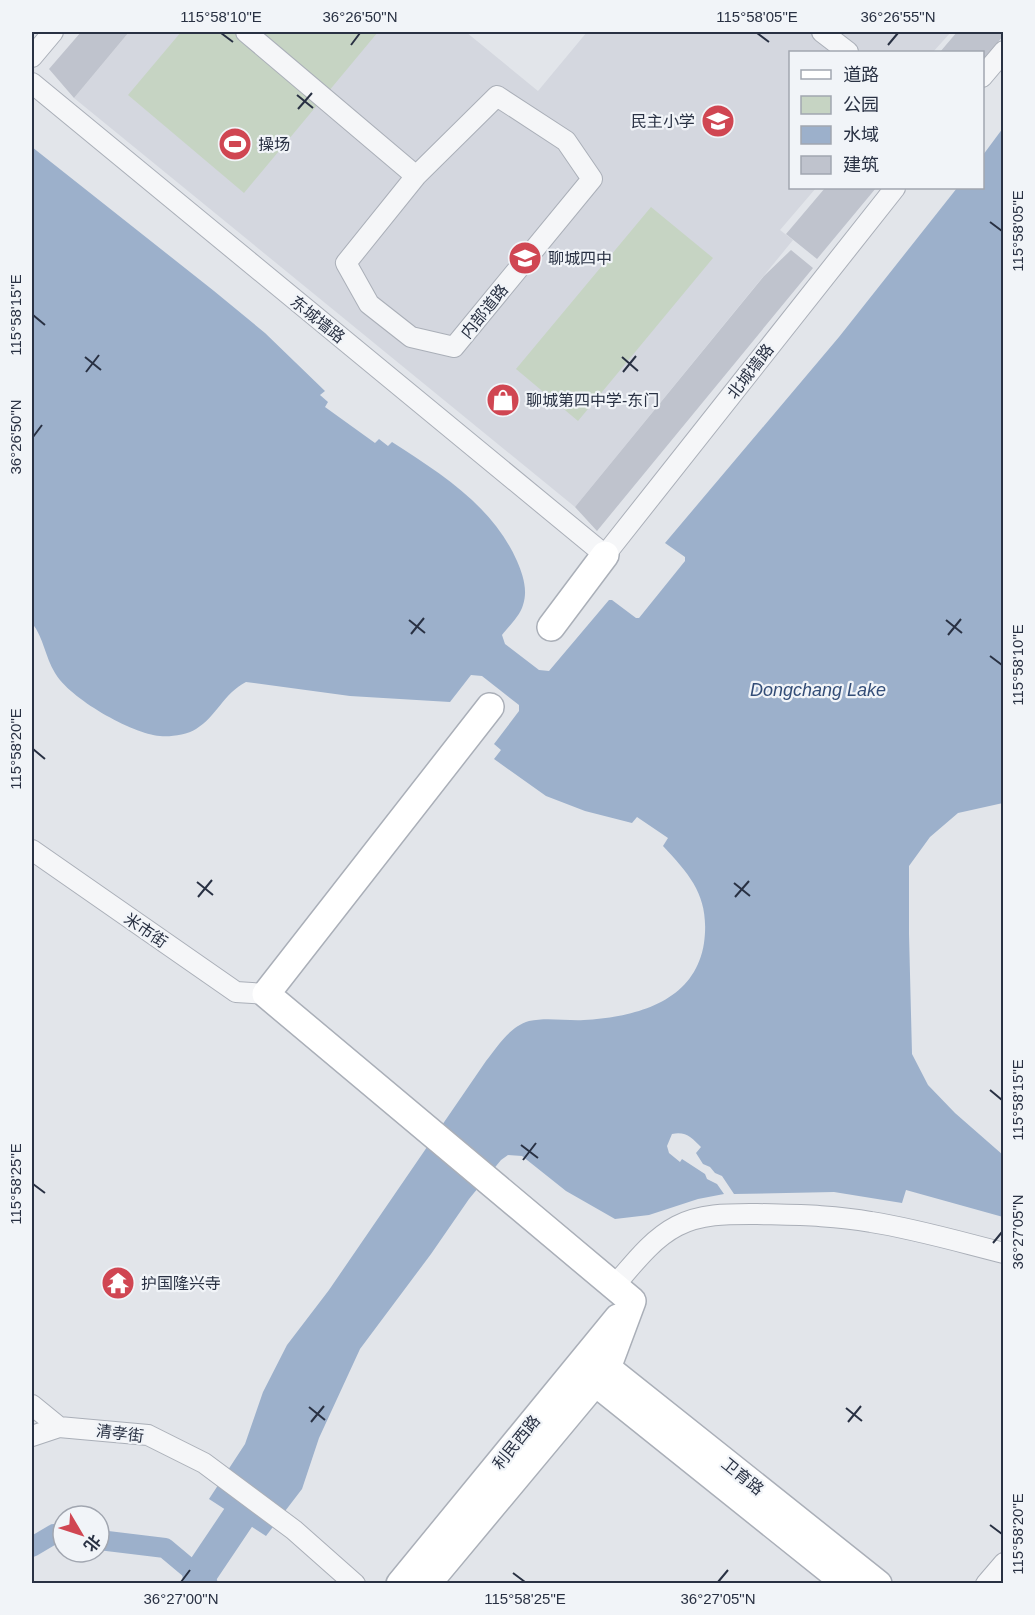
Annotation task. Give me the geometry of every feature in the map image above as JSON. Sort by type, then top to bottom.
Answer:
[{"type":"main road","points":[[551,627],[605,555]]},
{"type":"main road","points":[[490,707],[266,994],[624,1293]]},
{"type":"main road","name":"利民西路","points":[[427,1584],[601,1375],[624,1293]]},
{"type":"main road","name":"利民西路","points":[[400,1584],[624,1293]]},
{"type":"main road","name":"卫育路","points":[[601,1375],[847,1584]]},
{"type":"main road","name":"卫育路","points":[[601,1375],[878,1584]]},
{"type":"street","points":[[246,32],[416,176]]},
{"type":"street","points":[[822,32],[847,51]]},
{"type":"street","points":[[32,57],[47,33]]},
{"type":"street","points":[[984,75],[1004,51]]},
{"type":"street","name":"东城墙路","points":[[32,84],[605,555]]},
{"type":"street","name":"内部道路","points":[[497,96],[566,141],[592,179],[454,347],[411,337],[369,304],[346,263],[416,176],[497,96]]},
{"type":"street","name":"北城墙路","points":[[605,555],[894,189]]},
{"type":"street","name":"米市街","points":[[32,850],[236,992],[266,994]]},
{"type":"street","points":[[624,1293],[646,1250],[665,1234],[688,1221],[716,1215],[806,1215],[869,1221],[1004,1253]]},
{"type":"street","points":[[32,1405],[59,1427]]},
{"type":"street","name":"清孝街","points":[[32,1436],[59,1427],[148,1435],[204,1463],[294,1530],[355,1584]]},
{"type":"street","points":[[987,1584],[1004,1563]]},
{"type":"shaded area","name":"聊城四中","points":[[129,32],[466,32],[538,91],[587,32],[951,32],[934,51],[789,51],[789,189],[815,189],[780,230],[793,240],[575,507],[74,98]]},
{"type":"green space","name":"操场","points":[[181,32],[378,32],[244,193],[128,95]]},
{"type":"green space","points":[[651,207],[713,258],[578,421],[516,369]]},
{"type":"water","name":"Dongchang Lake","points":[[1003,128],[1003,803],[958,813],[930,837],[909,866],[909,934],[912,1054],[928,1085],[955,1113],[1003,1155],[1003,1217],[906,1190],[902,1203],[834,1192],[734,1194],[722,1176],[703,1164],[696,1153],[701,1147],[688,1136],[677,1133],[672,1134],[667,1146],[669,1153],[680,1162],[682,1159],[705,1174],[707,1179],[717,1184],[724,1194],[698,1199],[649,1215],[615,1219],[566,1191],[522,1156],[508,1155],[501,1160],[469,1199],[360,1349],[319,1438],[302,1489],[266,1536],[209,1499],[245,1444],[263,1392],[287,1345],[329,1290],[486,1061],[510,1032],[529,1021],[584,1020],[623,1015],[642,1010],[676,992],[689,980],[698,963],[704,943],[704,913],[697,889],[663,846],[668,838],[637,817],[632,823],[585,811],[546,796],[494,759],[501,750],[494,744],[519,711],[519,705],[482,676],[471,675],[450,702],[350,696],[246,682],[232,692],[196,729],[169,736],[148,734],[118,722],[87,703],[62,683],[32,623],[32,147],[265,333],[325,391],[320,395],[328,402],[325,407],[375,443],[379,439],[388,446],[392,442],[446,479],[480,507],[507,541],[524,583],[523,605],[517,617],[502,635],[505,644],[539,670],[549,671],[609,600],[639,618],[685,561],[685,557],[665,543],[839,337],[956,189],[984,189],[984,154]]},
{"type":"building","points":[[81,32],[129,32],[74,98],[49,69]]},
{"type":"building","points":[[957,32],[1004,32],[1004,35],[984,59],[984,51],[941,51]]},
{"type":"building","points":[[824,189],[875,189],[817,259],[786,234]]},
{"type":"building","points":[[791,250],[813,268],[597,531],[575,507],[764,276]]},
{"type":"waterway","points":[[199,1576],[238,1518]]},
{"type":"waterway","points":[[32,1547],[51,1536]]},
{"type":"waterway","points":[[111,1541],[165,1548],[208,1584]]},
{"type":"place","name":"民主小学","points":[[718,121]]},
{"type":"place","name":"操场","points":[[235,144]]},
{"type":"place","name":"聊城四中","points":[[525,258]]},
{"type":"place","name":"聊城第四中学-东门","points":[[503,400]]},
{"type":"place","name":"护国隆兴寺","points":[[118,1283]]}]
